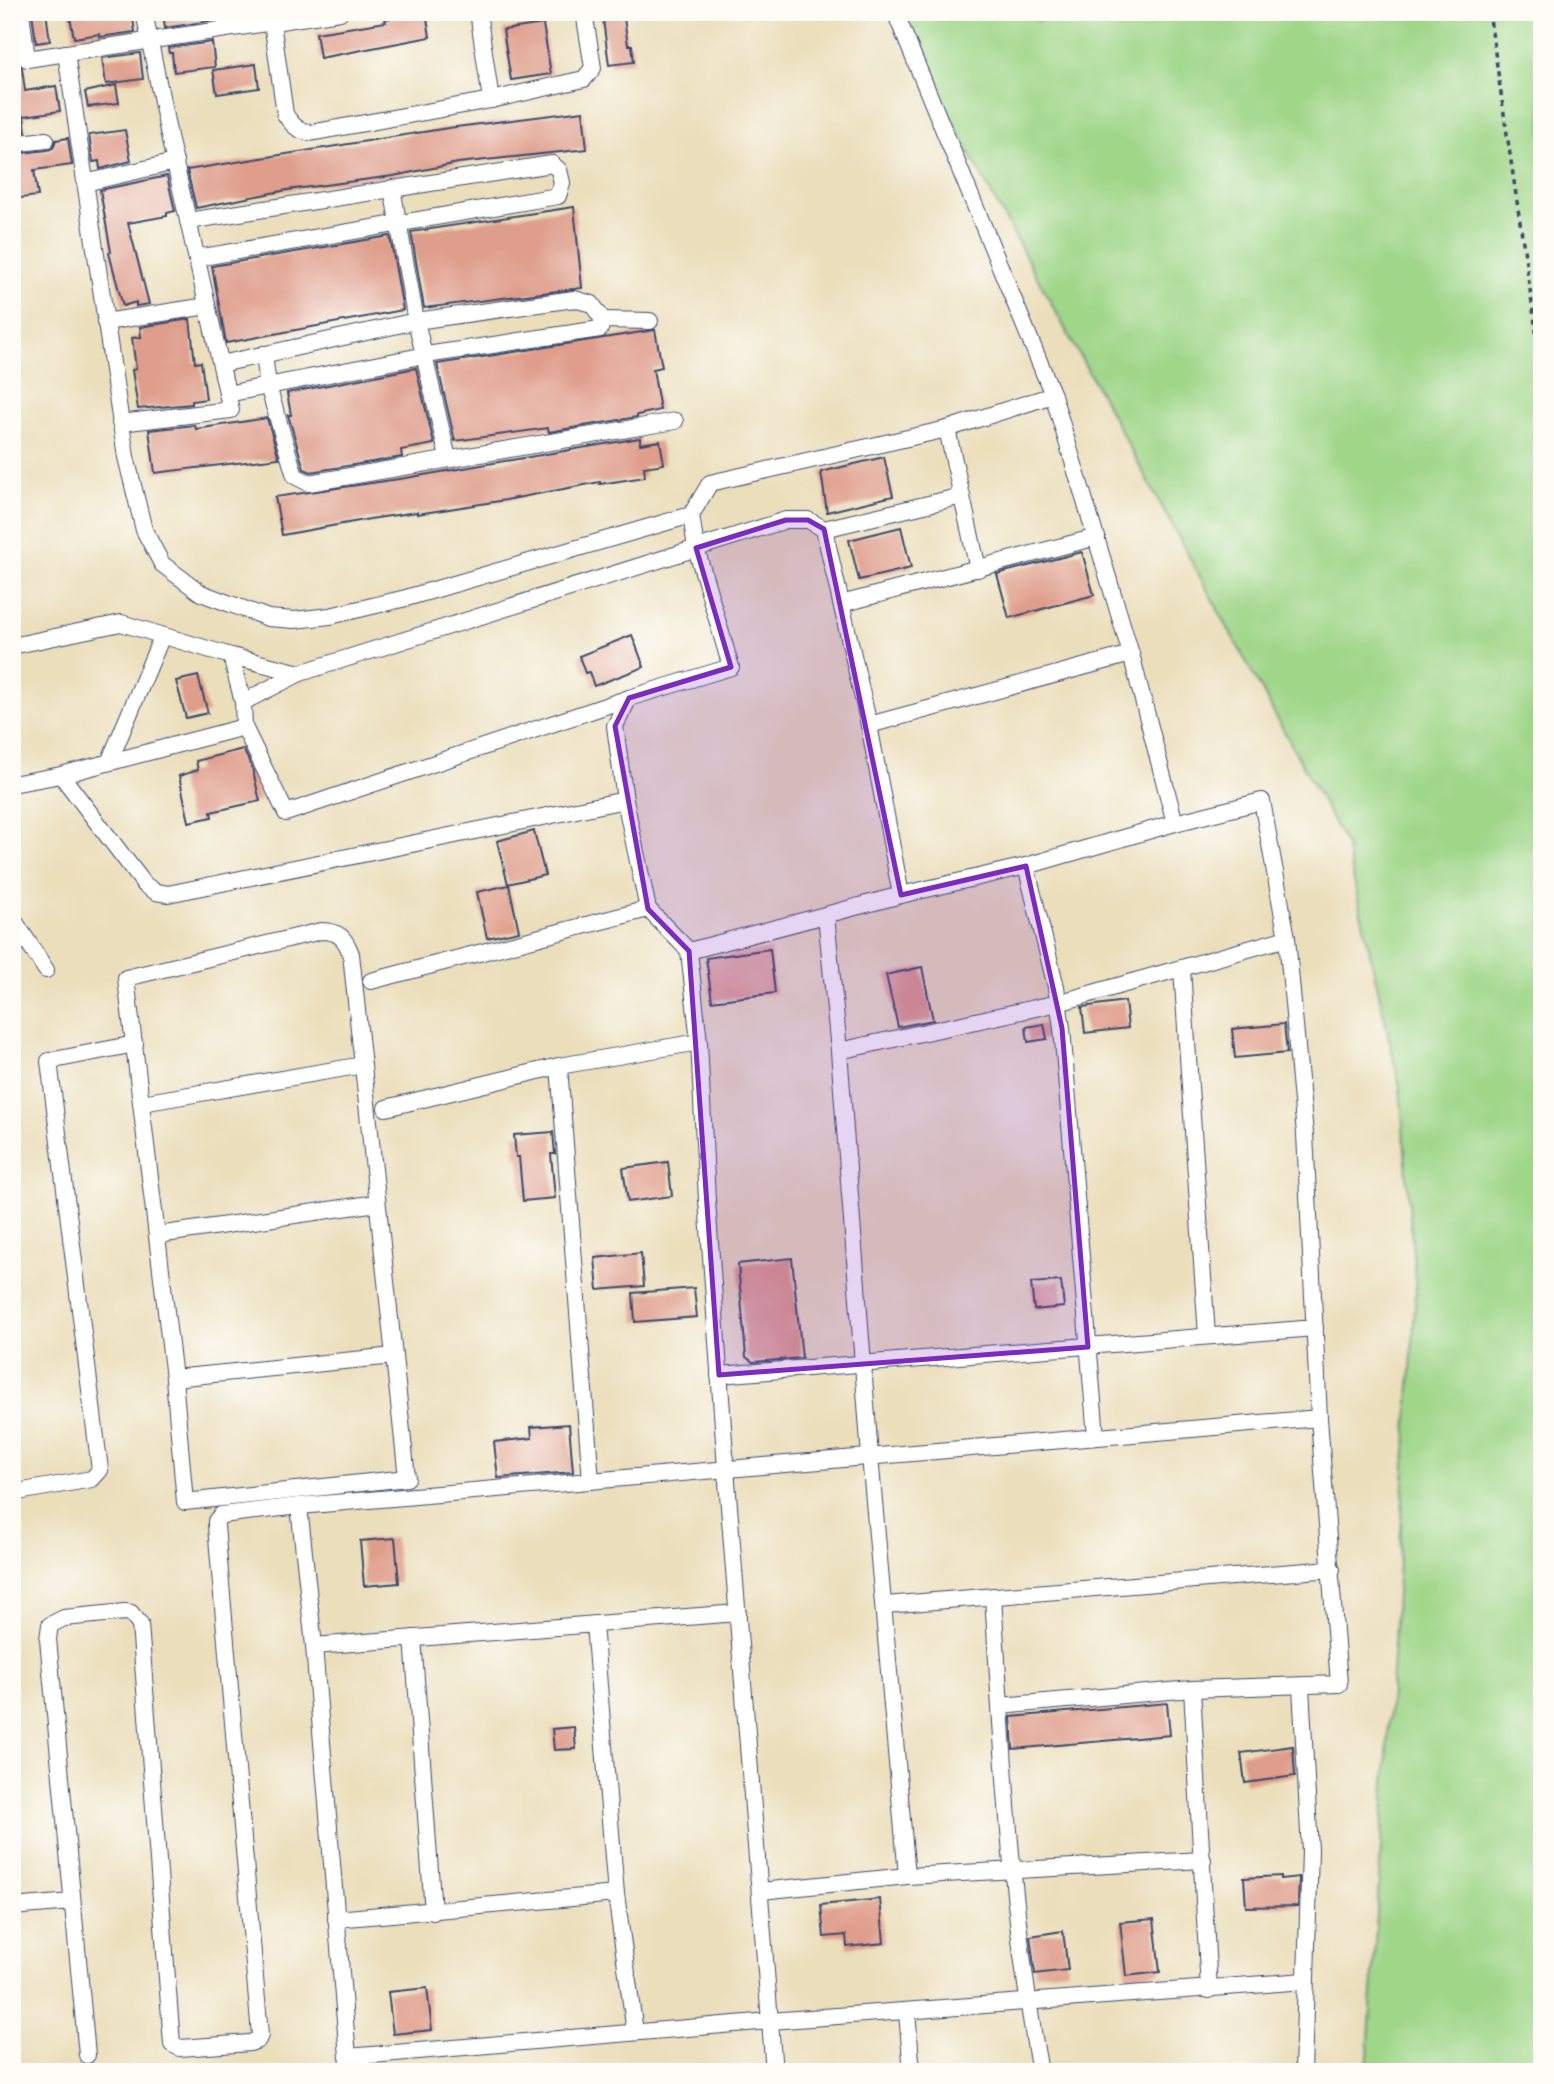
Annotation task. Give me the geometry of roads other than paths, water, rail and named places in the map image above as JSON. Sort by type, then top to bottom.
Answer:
[{"type":"street","points":[[21,12],[27,60],[340,12]]},
{"type":"street","points":[[120,423],[231,410],[144,12]]},
{"type":"street","points":[[478,12],[491,100]]},
{"type":"street","points":[[272,22],[285,114],[299,131],[310,133],[491,100],[579,80],[589,75],[593,68],[584,12]]},
{"type":"street","points":[[895,12],[1053,395],[1131,654],[1175,823]]},
{"type":"street","points":[[66,53],[120,423],[144,530],[162,564],[201,593],[268,618],[294,620],[330,616],[406,597],[691,515]]},
{"type":"street","points":[[12,144],[46,140]]},
{"type":"street","points":[[85,183],[175,162]]},
{"type":"street","points":[[188,221],[552,164],[559,170],[562,183],[558,196],[197,258]]},
{"type":"street","points":[[392,188],[416,321],[448,458]]},
{"type":"street","points":[[220,364],[416,321],[574,299],[592,304],[603,320]]},
{"type":"street","points":[[105,322],[207,306]]},
{"type":"street","points":[[603,320],[650,321]]},
{"type":"street","points":[[227,394],[426,355],[600,329],[603,320]]},
{"type":"street","points":[[264,354],[268,386],[295,476],[309,483],[675,421]]},
{"type":"street","points":[[231,656],[243,702],[244,727],[286,813],[629,698],[731,667],[695,548],[691,515],[710,483],[947,429],[1053,395]]},
{"type":"street","points":[[947,429],[978,569]]},
{"type":"street","points":[[243,702],[300,673],[786,520],[808,520],[824,529],[962,496]]},
{"type":"street","points":[[824,529],[869,725],[901,895]]},
{"type":"street","points":[[841,604],[1097,537]]},
{"type":"street","points":[[12,646],[121,623],[231,656],[300,673]]},
{"type":"street","points":[[110,760],[162,636]]},
{"type":"street","points":[[869,725],[1131,654]]},
{"type":"street","points":[[629,698],[615,726],[625,800],[648,909],[690,951],[699,1042],[726,1469],[774,2072]]},
{"type":"street","points":[[12,784],[61,775],[244,727]]},
{"type":"street","points":[[61,775],[145,885],[156,892],[168,894],[625,800]]},
{"type":"street","points":[[690,951],[901,895],[1026,866],[1175,823],[1262,802],[1287,938],[1305,1134],[1319,1418],[1339,1684],[1192,1689],[1000,1706]]},
{"type":"street","points":[[1026,866],[1062,1028],[1096,1437]]},
{"type":"street","points":[[372,981],[648,909]]},
{"type":"street","points":[[825,915],[839,1051],[865,1362],[870,1456],[907,1876]]},
{"type":"street","points":[[12,917],[46,970]]},
{"type":"street","points":[[332,931],[342,936],[351,954],[407,1478],[185,1502],[174,1378],[135,1044],[126,978],[321,932],[332,931]]},
{"type":"street","points":[[839,1051],[1058,1003],[1287,938]]},
{"type":"street","points":[[1182,969],[1207,1336]]},
{"type":"street","points":[[386,1108],[559,1066],[699,1042]]},
{"type":"street","points":[[12,1493],[83,1482],[97,1475],[100,1469],[49,1061],[135,1044]]},
{"type":"street","points":[[142,1104],[363,1065]]},
{"type":"street","points":[[559,1066],[591,1480]]},
{"type":"street","points":[[158,1235],[377,1203]]},
{"type":"street","points":[[719,1375],[1315,1328]]},
{"type":"street","points":[[174,1378],[394,1356]]},
{"type":"street","points":[[87,2055],[48,1631],[50,1625],[64,1618],[131,1614],[140,1624],[170,2040],[175,2047],[180,2048],[250,2043],[258,2040],[216,1521],[225,1514],[1319,1418]]},
{"type":"street","points":[[299,1506],[314,1646],[348,2057],[770,2021],[1305,1982]]},
{"type":"street","points":[[885,1605],[1332,1569]]},
{"type":"street","points":[[993,1596],[1011,1871],[1027,2003],[1040,2072]]},
{"type":"street","points":[[314,1646],[738,1613]]},
{"type":"street","points":[[594,1624],[615,1894],[635,2032]]},
{"type":"street","points":[[413,1638],[433,1912]]},
{"type":"street","points":[[1301,1686],[1310,1851],[1303,2072]]},
{"type":"street","points":[[1192,1689],[1209,1990]]},
{"type":"street","points":[[761,1891],[907,1876],[1203,1860]]},
{"type":"street","points":[[336,1919],[615,1894]]},
{"type":"street","points":[[12,1907],[72,1902]]},
{"type":"street","points":[[907,2012],[912,2072]]}]
